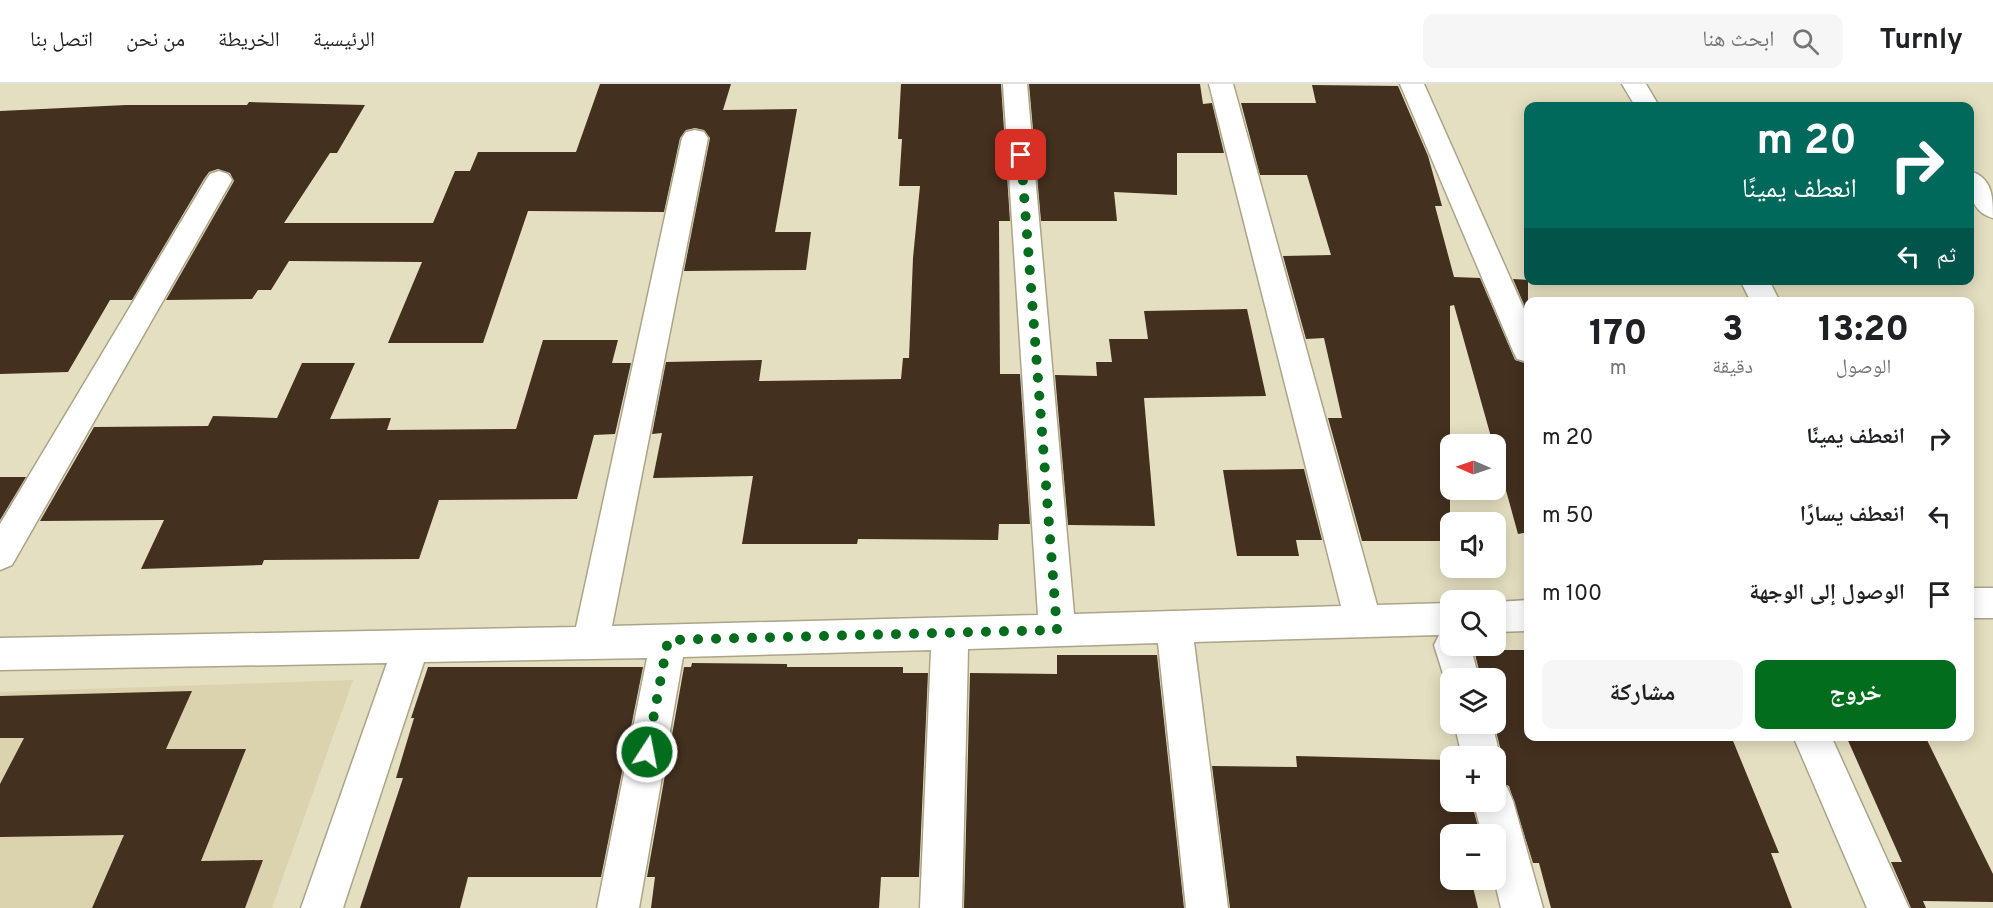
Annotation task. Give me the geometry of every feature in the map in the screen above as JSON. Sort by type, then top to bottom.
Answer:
[{"type":"street","points":[[1015,84],[1057,630]]},
{"type":"street","points":[[1221,84],[1363,621]]},
{"type":"street","points":[[1412,84],[1524,342]]},
{"type":"street","points":[[1634,84],[1645,102]]},
{"type":"street","points":[[591,642],[695,138]]},
{"type":"street","points":[[0,555],[219,180]]},
{"type":"street","points":[[1974,185],[1993,209]]},
{"type":"street","points":[[1974,603],[1993,603]]},
{"type":"street","points":[[1506,617],[1524,616]]},
{"type":"street","points":[[0,654],[591,642],[1363,621],[1440,630]]},
{"type":"street","points":[[1174,627],[1207,908]]},
{"type":"street","points":[[941,908],[950,633]]},
{"type":"street","points":[[618,908],[668,640]]},
{"type":"street","points":[[322,908],[411,646]]},
{"type":"street","points":[[1814,741],[1888,908]]},
{"type":"street","points":[[1496,812],[1522,908]]},
{"type":"shaded area","points":[[353,680],[272,908],[0,908],[0,692]]},
{"type":"building","points":[[600,84],[731,84],[723,110],[797,109],[775,232],[811,232],[806,270],[684,271],[710,138],[704,130],[695,128],[686,130],[680,138],[664,212],[528,211],[483,343],[388,343],[422,262],[289,261],[271,290],[258,290],[252,299],[166,300],[234,181],[230,173],[218,169],[209,172],[204,179],[132,300],[110,300],[68,372],[0,374],[0,111],[126,105],[247,105],[249,102],[365,105],[337,153],[330,153],[284,223],[433,223],[455,171],[470,171],[478,152],[576,152]]},
{"type":"building","points":[[901,84],[1001,84],[1010,221],[999,221],[1000,374],[1020,374],[1030,524],[999,524],[998,540],[858,539],[857,544],[742,544],[753,476],[653,478],[662,433],[652,434],[666,362],[762,360],[759,381],[901,379],[903,358],[909,358],[913,258],[920,186],[899,186],[902,139],[898,139]]},
{"type":"building","points":[[1029,84],[1200,84],[1203,104],[1212,103],[1224,153],[1177,153],[1177,195],[1114,192],[1117,221],[1041,221]]},
{"type":"building","points":[[1312,85],[1398,86],[1428,156],[1442,206],[1435,206],[1454,277],[1480,278],[1515,360],[1524,363],[1524,533],[1518,534],[1506,490],[1506,434],[1490,434],[1454,305],[1450,306],[1450,434],[1440,434],[1440,500],[1450,500],[1450,512],[1440,512],[1440,541],[1362,541],[1328,418],[1342,418],[1324,338],[1306,339],[1283,256],[1331,255],[1307,175],[1260,175],[1241,103],[1316,103]]},
{"type":"building","points":[[1513,279],[1524,280],[1524,285],[1528,285],[1528,297],[1524,297],[1524,305]]},
{"type":"building","points":[[1247,309],[1266,396],[1144,398],[1155,526],[1068,525],[1055,375],[1097,376],[1096,362],[1112,362],[1109,339],[1148,339],[1144,311]]},
{"type":"building","points":[[543,340],[618,340],[612,363],[631,363],[615,434],[594,435],[577,499],[439,500],[419,559],[264,560],[262,565],[141,569],[164,520],[40,521],[94,427],[208,426],[213,416],[277,418],[302,363],[355,363],[330,419],[391,418],[387,430],[516,429]]},
{"type":"building","points":[[1304,469],[1322,540],[1296,540],[1299,556],[1237,556],[1223,470]]},
{"type":"building","points":[[0,477],[26,477],[0,520]]},
{"type":"building","points":[[1506,650],[1524,650],[1524,741],[1733,741],[1779,853],[1771,853],[1792,908],[1551,908],[1539,863],[1533,863],[1509,786],[1506,785],[1506,746],[1500,746],[1497,734],[1506,734],[1506,668],[1478,668],[1476,656],[1506,656]]},
{"type":"building","points":[[1057,655],[1157,655],[1184,908],[964,908],[970,673],[1057,674]]},
{"type":"building","points":[[692,663],[787,664],[787,667],[903,667],[903,673],[928,673],[919,877],[881,877],[879,908],[651,908],[655,877],[647,877],[684,667],[691,667]]},
{"type":"building","points":[[428,667],[643,667],[601,877],[468,877],[460,908],[360,908],[403,778],[396,778],[414,718],[411,718]]},
{"type":"building","points":[[192,691],[166,749],[246,749],[201,861],[263,860],[245,908],[92,908],[124,835],[0,837],[0,784],[24,738],[0,738],[0,696]]},
{"type":"building","points":[[1848,741],[1927,741],[1993,874],[1993,902],[1923,901],[1926,908],[1911,908],[1891,862],[1902,862]]},
{"type":"building","points":[[1296,756],[1440,760],[1440,812],[1474,812],[1477,824],[1440,824],[1440,890],[1474,890],[1478,908],[1230,908],[1212,766],[1297,767]]},
{"type":"route","points":[[647,752],[668,640],[1057,630],[1021,155]]}]
